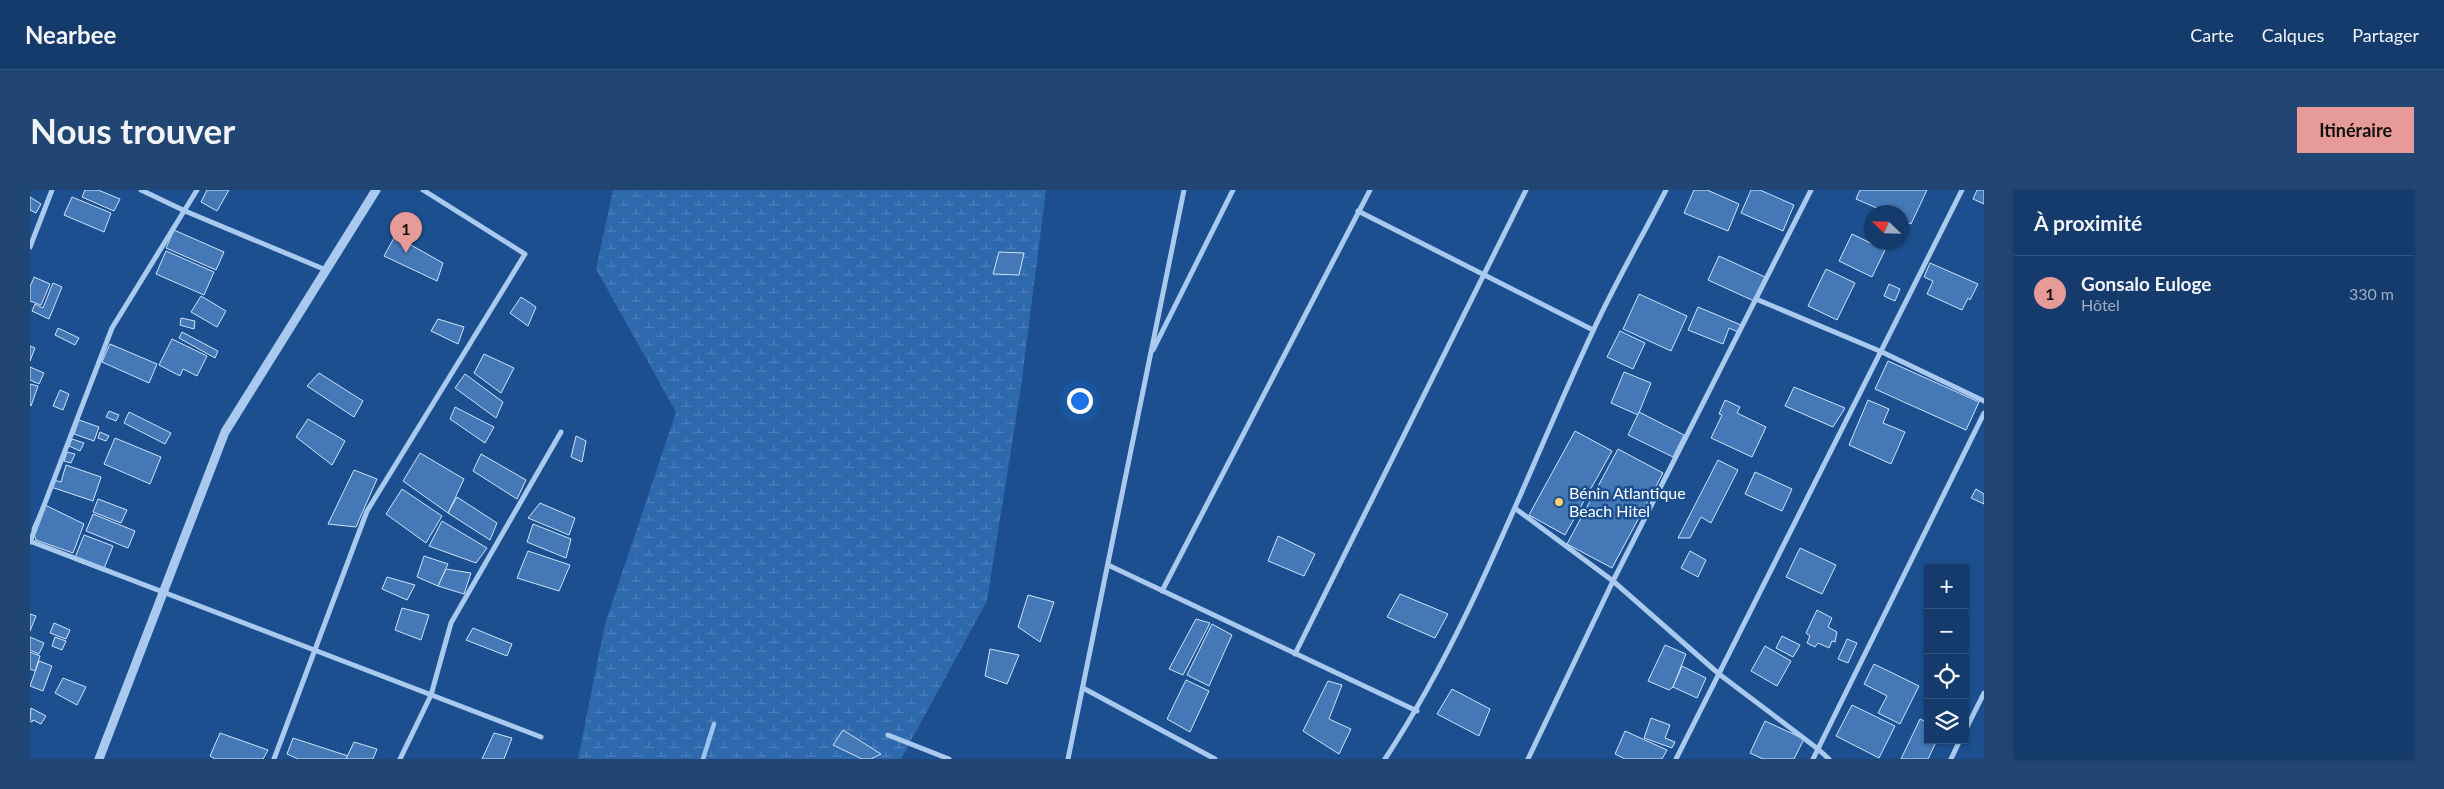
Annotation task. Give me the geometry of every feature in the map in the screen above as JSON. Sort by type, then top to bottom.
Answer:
[{"type":"street","points":[[30,247],[52,190]]},
{"type":"street","points":[[141,190],[185,211],[326,270]]},
{"type":"street","points":[[198,190],[112,328],[30,541],[541,737]]},
{"type":"street","points":[[100,759],[224,432],[376,190]]},
{"type":"street","points":[[274,759],[367,511],[524,254],[423,190]]},
{"type":"street","points":[[1068,759],[1184,190]]},
{"type":"street","points":[[1149,357],[1233,190]]},
{"type":"street","points":[[1162,591],[1370,190]]},
{"type":"street","points":[[1295,654],[1526,190]]},
{"type":"street","points":[[1385,759],[1417,711],[1516,509],[1593,330],[1666,190]]},
{"type":"street","points":[[1528,759],[1613,581],[1811,190]]},
{"type":"street","points":[[1676,759],[1962,190]]},
{"type":"street","points":[[1358,211],[1593,330]]},
{"type":"street","points":[[1756,299],[1882,352],[1984,401]]},
{"type":"street","points":[[1813,759],[1984,413]]},
{"type":"street","points":[[400,759],[431,695],[451,623],[561,432]]},
{"type":"street","points":[[1516,509],[1613,581],[1719,674],[1829,759]]},
{"type":"street","points":[[1108,565],[1417,711]]},
{"type":"street","points":[[1083,688],[1215,759]]},
{"type":"street","points":[[1969,723],[1984,693]]},
{"type":"street","points":[[888,735],[949,759]]},
{"type":"street","points":[[1951,759],[1958,744]]},
{"type":"green space","points":[[613,190],[1046,190],[1021,387],[987,601],[901,759],[578,759],[605,624],[676,412],[596,269]]},
{"type":"building","points":[[85,190],[98,190],[120,199],[114,211],[82,197]]},
{"type":"building","points":[[207,190],[229,190],[217,211],[201,202]]},
{"type":"building","points":[[1694,190],[1707,190],[1739,204],[1728,231],[1684,213]]},
{"type":"building","points":[[1751,190],[1760,190],[1794,205],[1783,231],[1741,213]]},
{"type":"building","points":[[1860,190],[1927,190],[1911,224],[1909,223],[1909,205],[1870,205],[1856,199]]},
{"type":"building","points":[[1977,190],[1984,190],[1984,204],[1973,199]]},
{"type":"building","points":[[30,197],[41,204],[36,213],[30,210]]},
{"type":"building","points":[[72,197],[111,213],[104,232],[64,215]]},
{"type":"building","points":[[174,230],[224,252],[216,270],[166,248]]},
{"type":"building","points":[[1852,234],[1864,240],[1864,250],[1885,250],[1872,277],[1839,261]]},
{"type":"building","points":[[395,236],[443,263],[437,281],[384,256]]},
{"type":"building","points":[[166,251],[214,272],[204,295],[156,274]]},
{"type":"building","points":[[999,252],[1024,253],[1019,275],[993,274]]},
{"type":"building","points":[[1719,256],[1765,277],[1754,301],[1708,280]]},
{"type":"building","points":[[1930,263],[1978,284],[1970,300],[1968,298],[1962,310],[1927,294],[1933,281],[1924,277]]},
{"type":"building","points":[[1826,269],[1855,283],[1837,320],[1808,306]]},
{"type":"building","points":[[34,277],[50,284],[41,305],[30,301],[30,287]]},
{"type":"building","points":[[53,283],[62,287],[49,319],[32,311],[35,304],[43,308]]},
{"type":"building","points":[[1889,284],[1900,289],[1895,301],[1884,296]]},
{"type":"building","points":[[1639,294],[1687,316],[1671,351],[1623,329]]},
{"type":"building","points":[[201,296],[226,311],[217,327],[191,312]]},
{"type":"building","points":[[521,297],[536,307],[528,326],[510,313]]},
{"type":"building","points":[[1698,307],[1741,325],[1738,332],[1729,328],[1723,344],[1688,330]]},
{"type":"building","points":[[181,318],[195,321],[194,329],[180,325]]},
{"type":"building","points":[[438,319],[464,327],[458,344],[431,331]]},
{"type":"building","points":[[58,328],[79,338],[75,345],[55,335]]},
{"type":"building","points":[[1620,331],[1645,343],[1633,369],[1607,357]]},
{"type":"building","points":[[182,332],[218,351],[215,358],[179,338]]},
{"type":"building","points":[[172,339],[207,356],[197,376],[183,369],[180,376],[159,365]]},
{"type":"building","points":[[110,344],[157,364],[149,383],[102,362]]},
{"type":"building","points":[[30,346],[35,348],[30,361]]},
{"type":"building","points":[[484,354],[514,368],[501,393],[474,373]]},
{"type":"building","points":[[1888,361],[1979,402],[1966,430],[1875,389]]},
{"type":"building","points":[[30,367],[44,373],[39,384],[30,380]]},
{"type":"building","points":[[1624,372],[1651,383],[1638,415],[1611,403]]},
{"type":"building","points":[[319,373],[363,401],[354,417],[307,386]]},
{"type":"building","points":[[465,374],[503,402],[496,418],[455,388]]},
{"type":"building","points":[[30,384],[38,386],[31,406],[30,405]]},
{"type":"building","points":[[1794,387],[1845,408],[1833,427],[1785,406]]},
{"type":"building","points":[[60,390],[69,394],[63,410],[53,406]]},
{"type":"building","points":[[1725,400],[1740,407],[1737,413],[1766,427],[1752,457],[1711,438],[1722,415],[1719,414]]},
{"type":"building","points":[[1868,400],[1889,409],[1883,423],[1905,432],[1891,464],[1849,445]]},
{"type":"building","points":[[455,407],[494,427],[485,443],[450,419]]},
{"type":"building","points":[[109,411],[119,415],[116,421],[106,417]]},
{"type":"building","points":[[129,412],[171,433],[165,444],[124,423]]},
{"type":"building","points":[[1639,412],[1684,435],[1673,457],[1628,435]]},
{"type":"building","points":[[308,419],[345,441],[332,465],[296,437]]},
{"type":"building","points":[[79,420],[99,427],[94,441],[74,434]]},
{"type":"building","points":[[1575,431],[1612,451],[1565,535],[1529,515]]},
{"type":"building","points":[[100,432],[109,436],[106,441],[98,438]]},
{"type":"building","points":[[576,436],[586,441],[582,462],[571,457]]},
{"type":"building","points":[[115,438],[161,457],[150,484],[104,464]]},
{"type":"building","points":[[72,439],[84,443],[80,451],[69,446]]},
{"type":"building","points":[[1618,449],[1663,473],[1612,568],[1567,544]]},
{"type":"building","points":[[67,452],[75,454],[71,463],[64,461]]},
{"type":"building","points":[[420,453],[464,479],[448,513],[403,481]]},
{"type":"building","points":[[481,454],[526,480],[517,499],[473,471]]},
{"type":"building","points":[[1718,460],[1738,470],[1711,523],[1701,517],[1690,538],[1678,538]]},
{"type":"building","points":[[66,465],[101,477],[93,501],[51,487],[54,480],[61,482]]},
{"type":"building","points":[[354,470],[377,479],[356,527],[328,524]]},
{"type":"building","points":[[1755,472],[1792,489],[1782,511],[1745,494]]},
{"type":"building","points":[[402,489],[442,516],[426,543],[386,514]]},
{"type":"building","points":[[1976,489],[1984,494],[1984,504],[1971,498]]},
{"type":"building","points":[[457,497],[497,523],[490,540],[448,513]]},
{"type":"building","points":[[98,499],[127,510],[121,523],[93,512]]},
{"type":"building","points":[[540,503],[575,518],[569,535],[528,518]]},
{"type":"building","points":[[43,504],[84,524],[73,553],[36,540],[32,529]]},
{"type":"building","points":[[93,514],[135,531],[128,548],[86,531]]},
{"type":"building","points":[[442,521],[487,548],[476,563],[429,546]]},
{"type":"building","points":[[533,524],[571,539],[566,558],[527,542]]},
{"type":"building","points":[[84,535],[113,546],[103,571],[74,560]]},
{"type":"building","points":[[1278,536],[1315,554],[1304,576],[1268,561]]},
{"type":"building","points":[[1800,548],[1836,565],[1822,594],[1786,577]]},
{"type":"building","points":[[528,551],[570,565],[559,591],[517,578]]},
{"type":"building","points":[[1690,551],[1706,560],[1698,577],[1681,568]]},
{"type":"building","points":[[424,556],[448,564],[438,586],[417,577]]},
{"type":"building","points":[[446,569],[471,573],[464,594],[438,586]]},
{"type":"building","points":[[387,577],[415,585],[407,600],[382,589]]},
{"type":"building","points":[[1400,594],[1448,614],[1435,638],[1387,617]]},
{"type":"building","points":[[1028,595],[1054,602],[1040,642],[1018,627]]},
{"type":"building","points":[[402,608],[429,615],[421,640],[395,630]]},
{"type":"building","points":[[1817,610],[1832,618],[1828,627],[1837,632],[1835,642],[1832,641],[1829,648],[1818,643],[1815,647],[1807,643],[1810,636],[1806,633]]},
{"type":"building","points":[[30,614],[36,616],[30,631]]},
{"type":"building","points":[[1196,619],[1210,623],[1183,675],[1169,669]]},
{"type":"building","points":[[54,623],[70,630],[66,639],[50,633]]},
{"type":"building","points":[[1212,624],[1232,635],[1209,686],[1187,675]]},
{"type":"building","points":[[473,628],[512,644],[507,656],[466,640]]},
{"type":"building","points":[[1782,636],[1800,645],[1793,657],[1776,648]]},
{"type":"building","points":[[30,637],[44,643],[39,654],[30,650]]},
{"type":"building","points":[[55,637],[66,641],[62,650],[52,646]]},
{"type":"building","points":[[1847,639],[1857,643],[1848,663],[1838,659]]},
{"type":"building","points":[[1665,645],[1686,654],[1673,687],[1669,690],[1648,681]]},
{"type":"building","points":[[1765,646],[1791,661],[1777,686],[1751,671]]},
{"type":"building","points":[[990,649],[1019,655],[1007,684],[985,676]]},
{"type":"building","points":[[30,652],[40,656],[35,671],[30,669]]},
{"type":"building","points":[[39,661],[52,666],[43,691],[30,686]]},
{"type":"building","points":[[1874,664],[1919,686],[1900,724],[1878,713],[1887,696],[1864,684]]},
{"type":"building","points":[[1682,666],[1706,678],[1697,698],[1673,687]]},
{"type":"building","points":[[63,678],[86,687],[77,705],[55,693]]},
{"type":"building","points":[[1186,680],[1209,691],[1190,732],[1167,719]]},
{"type":"building","points":[[1328,681],[1342,685],[1329,719],[1351,729],[1339,754],[1303,731]]},
{"type":"building","points":[[1452,689],[1490,709],[1479,736],[1437,714]]},
{"type":"building","points":[[1852,705],[1895,726],[1879,758],[1836,736]]},
{"type":"building","points":[[31,708],[46,716],[41,724],[33,720],[32,722],[30,721]]},
{"type":"building","points":[[1651,718],[1670,725],[1665,738],[1675,742],[1672,748],[1644,738]]},
{"type":"building","points":[[1920,719],[1924,721],[1924,744],[1935,744],[1928,759],[1901,759]]},
{"type":"building","points":[[1765,721],[1804,739],[1794,759],[1763,759],[1750,753]]},
{"type":"building","points":[[843,730],[881,754],[871,759],[862,759],[833,745]]},
{"type":"building","points":[[1625,731],[1667,750],[1662,759],[1625,759],[1615,754]]},
{"type":"building","points":[[220,733],[268,750],[263,759],[215,759],[210,756]]},
{"type":"building","points":[[494,733],[512,738],[504,759],[482,759]]},
{"type":"building","points":[[293,738],[348,756],[347,759],[298,759],[287,754]]},
{"type":"building","points":[[354,742],[377,749],[373,759],[346,759]]},
{"type":"waterway","points":[[703,759],[714,724]]},
{"type":"place","name":"Gonsalo Euloge","points":[[406,253]]},
{"type":"place","name":"Bénin Atlantique Beach Hitel","points":[[1559,502]]}]
